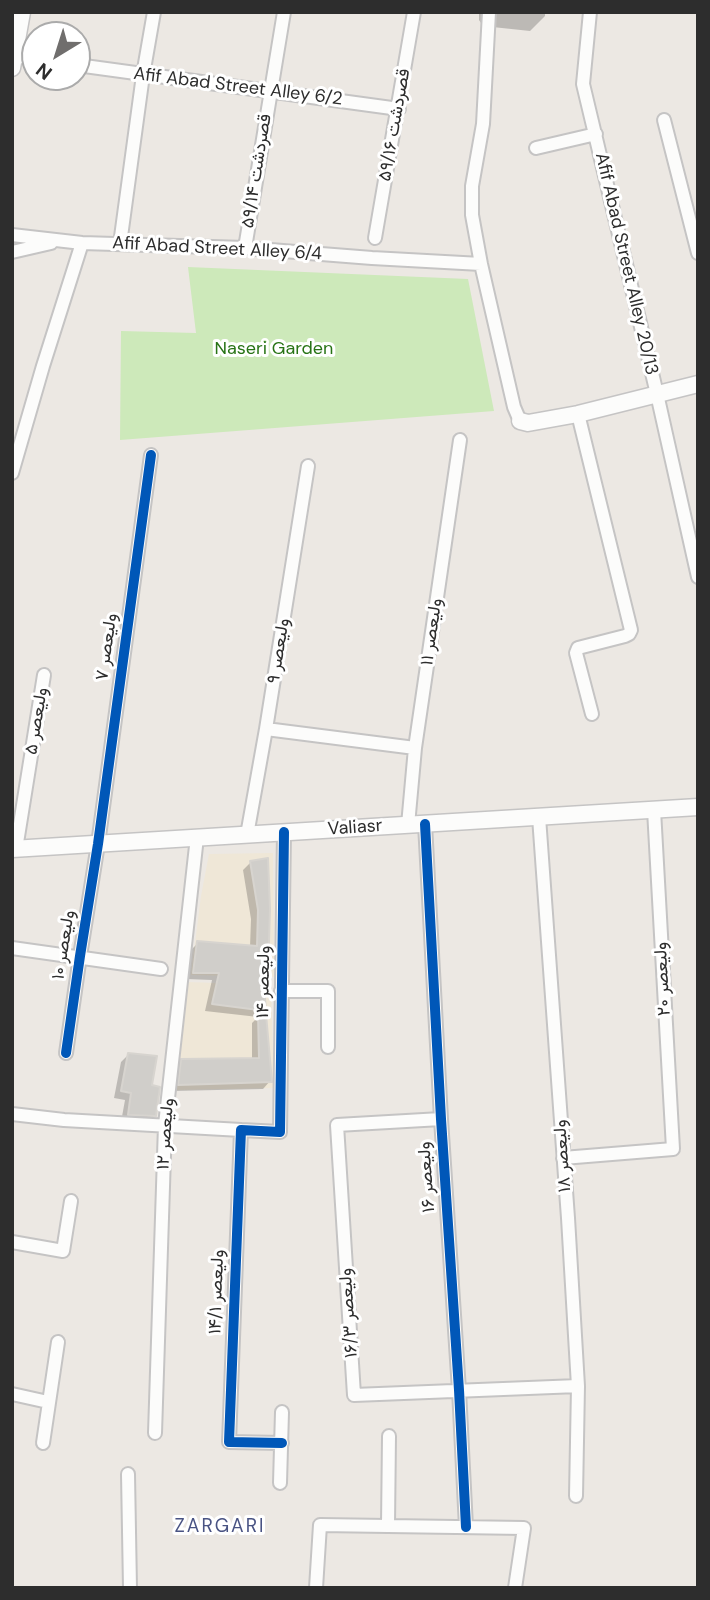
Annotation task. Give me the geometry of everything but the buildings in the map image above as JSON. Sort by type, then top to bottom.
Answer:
[{"type":"main road","points":[[13,62],[22,12]]},
{"type":"main road","points":[[520,421],[528,423],[578,414],[698,384]]},
{"type":"main road","name":"Valiasr","points":[[14,849],[698,807]]},
{"type":"street","points":[[120,244],[154,12]]},
{"type":"street","name":"۵۹/۱۴ قصردشت","points":[[245,248],[284,12]]},
{"type":"street","name":"۵۹/۱۶ قصردشت","points":[[375,238],[414,12]]},
{"type":"street","points":[[489,12],[483,124],[472,186],[472,215],[514,407],[520,421]]},
{"type":"street","name":"Afif Abad Street Alley 20/13","points":[[590,12],[583,84],[698,577]]},
{"type":"street","name":"Afif Abad Street Alley 6/2","points":[[91,67],[399,109]]},
{"type":"street","points":[[664,120],[698,253]]},
{"type":"street","points":[[536,148],[596,134]]},
{"type":"street","name":"Afif Abad Street Alley 6/4","points":[[12,235],[82,243],[245,248],[481,264]]},
{"type":"street","name":"Afif Abad Street Alley 6/4","points":[[12,251],[61,241]]},
{"type":"street","points":[[12,473],[82,243]]},
{"type":"street","points":[[578,414],[631,630],[625,636],[578,648],[576,653],[592,714]]},
{"type":"street","name":"۱۱ ولیعصر","points":[[408,825],[415,748],[460,440]]},
{"type":"street","name":"۷ ولیعصر","points":[[98,844],[151,455]]},
{"type":"street","name":"۹ ولیعصر","points":[[247,835],[308,466]]},
{"type":"street","name":"۵ ولیعصر","points":[[14,849],[44,675]]},
{"type":"street","points":[[266,729],[415,748]]},
{"type":"street","name":"۲۰ ولیعصر","points":[[563,1158],[673,1149],[654,810]]},
{"type":"street","name":"۱۸ ولیعصر","points":[[539,817],[578,1386],[576,1496]]},
{"type":"street","name":"۱۶ ولیعصر","points":[[425,824],[466,1527]]},
{"type":"street","name":"۱۴ ولیعصر","points":[[241,1130],[280,1132],[284,832]]},
{"type":"street","name":"۱۲ ولیعصر","points":[[155,1433],[165,1125],[198,837]]},
{"type":"street","name":"۱۰ ولیعصر","points":[[66,1053],[98,844]]},
{"type":"street","points":[[12,948],[161,969]]},
{"type":"street","points":[[281,991],[328,991],[328,1047]]},
{"type":"street","points":[[12,1114],[64,1120],[241,1130]]},
{"type":"street","name":"۱۶/۳ ولیعصر","points":[[441,1119],[337,1125],[354,1395],[460,1390]]},
{"type":"street","name":"۱۴/۱ ولیعصر","points":[[241,1130],[229,1442],[282,1443]]},
{"type":"street","points":[[12,1242],[63,1251],[71,1201]]},
{"type":"street","points":[[43,1443],[58,1342]]},
{"type":"street","points":[[460,1390],[578,1386]]},
{"type":"street","points":[[12,1394],[48,1402]]},
{"type":"street","points":[[280,1483],[282,1412]]},
{"type":"street","points":[[388,1525],[390,1436]]},
{"type":"street","points":[[128,1474],[130,1588]]},
{"type":"street","points":[[316,1588],[320,1525],[388,1525],[524,1528],[515,1588]]},
{"type":"shaded area","points":[[273,853],[274,977],[191,975],[209,854]]},
{"type":"shaded area","points":[[188,982],[271,985],[274,1088],[172,1090]]},
{"type":"green space","name":"Naseri Garden","points":[[188,267],[468,279],[494,411],[120,440],[121,331],[196,333]]},
{"type":"cycle path","points":[[66,1053],[98,844],[151,455]]},
{"type":"cycle path","points":[[425,824],[466,1527]]},
{"type":"cycle path","points":[[282,1443],[229,1442],[241,1130],[280,1132],[284,832]]},
{"type":"district","name":"ZARGARI","points":[[220,1527]]}]
